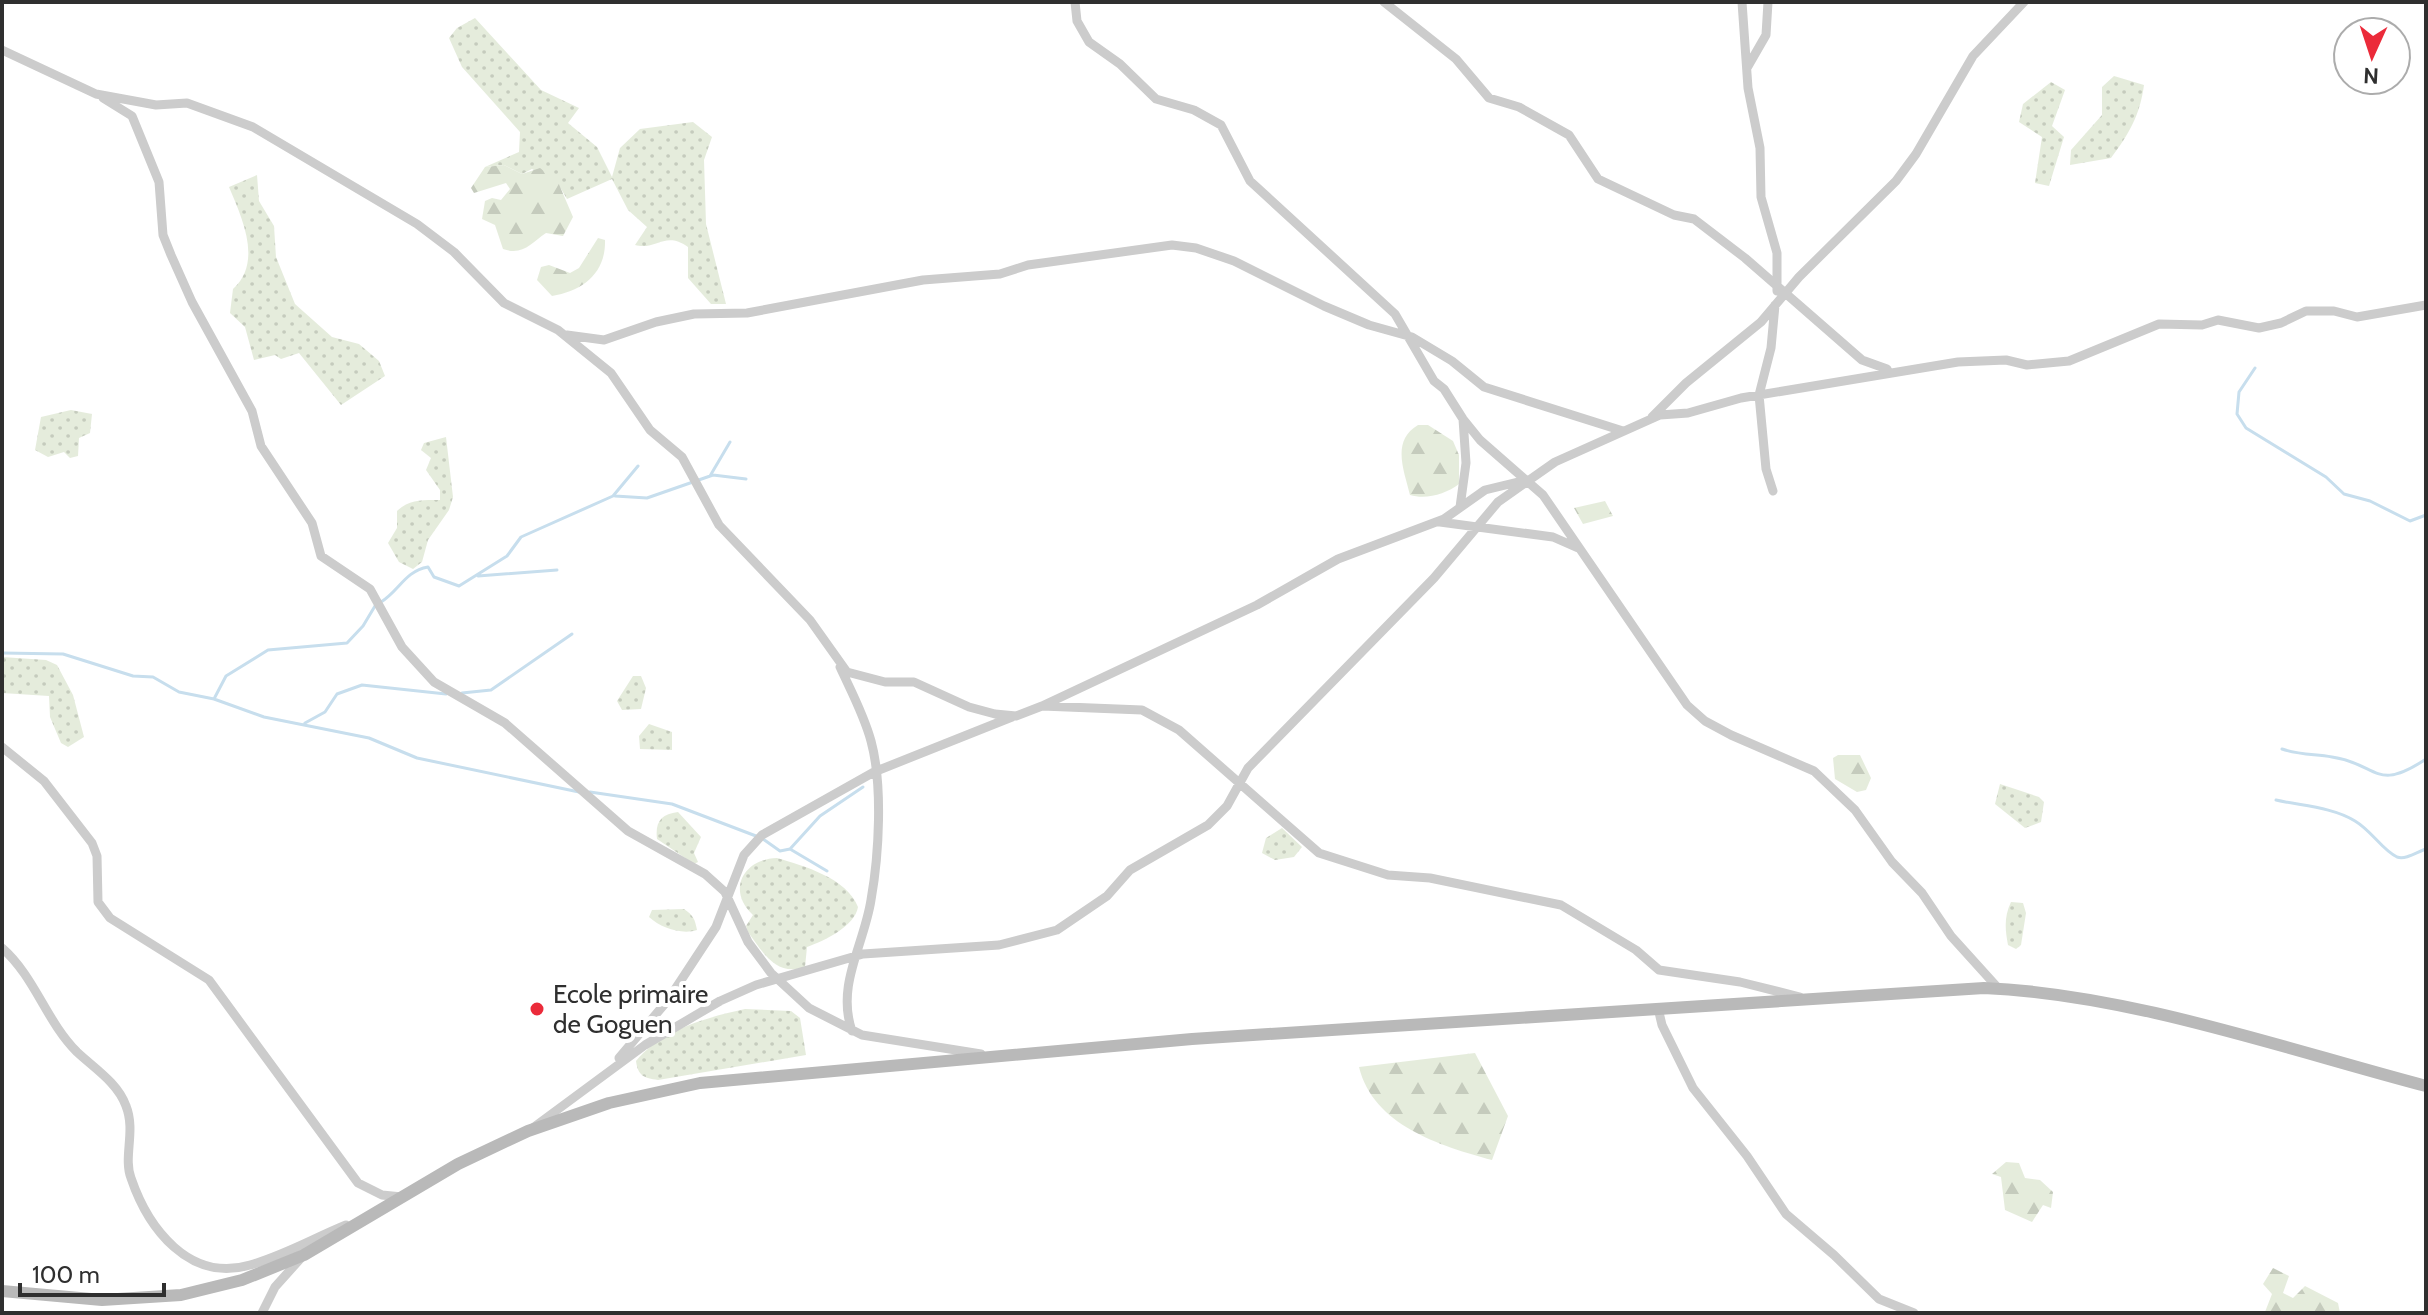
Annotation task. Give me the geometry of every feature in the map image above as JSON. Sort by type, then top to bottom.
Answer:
[{"type":"street","points":[[1075,2],[1077,21],[1089,42],[1120,64],[1156,99],[1194,110],[1221,125],[1250,181],[1379,296],[1412,337],[1434,381],[1444,389],[1480,440],[1543,495],[1687,705],[1705,721],[1731,735],[1814,771],[1855,810],[1892,862],[1922,893],[1951,936],[1998,988]]},
{"type":"street","points":[[1384,2],[1456,59],[1489,98],[1519,107],[1569,135],[1598,179],[1674,215],[1694,219],[1862,360],[1895,371]]},
{"type":"street","points":[[1742,2],[1746,71],[1760,148],[1761,197],[1777,253],[1781,291]]},
{"type":"street","points":[[1746,71],[1766,35],[1768,2]]},
{"type":"street","points":[[1773,491],[1766,469],[1759,395],[1771,348],[1774,307],[1781,291],[1896,181],[1940,116],[1973,56],[2024,2]]},
{"type":"street","points":[[2,50],[96,94],[132,116],[159,182],[163,235],[184,284],[252,411],[261,446],[289,485],[295,503],[312,523],[321,556],[370,589],[402,647],[434,682],[505,723],[628,831],[705,874],[728,897],[748,942],[776,978],[809,1008],[852,1031],[889,1041],[996,1057]]},
{"type":"street","points":[[96,94],[156,105],[187,103],[253,127],[417,224],[454,252],[504,303],[563,334],[611,373],[650,430],[682,457],[719,525],[810,620],[836,661],[872,743],[876,862],[871,903],[844,1009],[852,1031]]},
{"type":"street","points":[[563,334],[604,340],[656,322],[694,314],[747,313],[923,280],[1000,274],[1028,265],[1172,245],[1196,248],[1234,261],[1324,306],[1369,325],[1412,337],[1452,361],[1484,387],[1623,431]]},
{"type":"street","points":[[528,1131],[604,1074],[720,1001],[776,978],[803,974],[856,956],[999,945],[1057,930],[1107,896],[1130,870],[1208,825],[1227,806],[1248,768],[1434,578],[1498,502],[1555,462],[1623,431],[1649,420],[1759,395],[1895,371],[1958,362],[2006,360],[2027,365],[2069,361],[2159,324],[2202,325],[2218,320],[2259,328],[2281,323],[2306,311],[2334,311],[2357,317],[2426,305]]},
{"type":"street","points":[[1649,420],[1774,307]]},
{"type":"street","points":[[1460,507],[1466,463],[1463,419]]},
{"type":"street","points":[[604,1074],[668,1000],[716,927],[744,855],[762,835],[874,772],[1042,706],[1257,605],[1338,559],[1437,522],[1485,490],[1527,479]]},
{"type":"street","points":[[1437,522],[1553,537],[1582,551]]},
{"type":"street","points":[[836,661],[847,672],[864,678],[914,682],[969,707],[1016,716]]},
{"type":"street","points":[[1042,706],[1142,710],[1179,730],[1205,757],[1326,856],[1388,875],[1430,878],[1561,905],[1636,950],[1659,970],[1740,982],[1806,999]]},
{"type":"street","points":[[2,747],[44,781],[92,843],[97,856],[98,902],[110,918],[209,980],[358,1183],[382,1195],[402,1197]]},
{"type":"street","points":[[2,948],[31,981],[75,1050],[121,1096],[132,1139],[130,1176],[151,1221],[169,1246],[183,1256],[206,1265],[261,1272]]},
{"type":"street","points":[[2,1291],[102,1300],[181,1295],[261,1272],[304,1255],[458,1164],[528,1131],[609,1103],[700,1083],[1202,1038],[1998,988],[2040,990],[2139,1010],[2426,1086]]},
{"type":"street","points":[[1658,1008],[1662,1025],[1693,1088],[1747,1156],[1786,1214],[1879,1299],[1914,1313]]},
{"type":"street","points":[[234,1269],[251,1265],[371,1216]]},
{"type":"street","points":[[262,1313],[275,1287],[304,1255]]},
{"type":"green space","points":[[475,18],[541,90],[579,108],[568,123],[597,147],[612,177],[620,148],[640,129],[693,122],[712,137],[704,160],[706,224],[726,304],[711,304],[688,278],[688,247],[673,240],[635,245],[647,227],[628,210],[612,179],[567,199],[557,182],[532,169],[522,174],[504,165],[485,167],[519,152],[520,132],[462,67],[449,38],[457,28]]},
{"type":"green space","points":[[2114,76],[2144,85],[2133,124],[2111,158],[2070,165],[2071,150],[2102,115],[2102,87]]},
{"type":"green space","points":[[2051,82],[2065,90],[2052,126],[2064,137],[2049,186],[2035,183],[2042,137],[2019,122],[2023,104]]},
{"type":"green space","points":[[504,165],[522,174],[540,168],[558,182],[573,217],[563,236],[546,233],[521,250],[503,249],[495,225],[482,219],[485,201],[492,198],[501,200],[510,189],[506,183],[474,193],[471,188],[485,167]]},
{"type":"green space","points":[[257,175],[259,201],[274,226],[276,257],[295,304],[332,337],[359,344],[379,361],[385,376],[341,405],[299,353],[281,359],[275,355],[254,360],[245,327],[230,313],[233,289],[247,266],[248,253],[244,226],[229,187]]},
{"type":"green space","points":[[598,238],[605,240],[602,262],[583,285],[552,296],[537,280],[541,267],[549,265],[570,273],[579,268]]},
{"type":"green space","points":[[71,410],[92,414],[90,433],[79,438],[78,456],[70,458],[64,452],[48,457],[35,450],[41,417]]},
{"type":"green space","points":[[1418,425],[1428,425],[1453,441],[1459,455],[1459,484],[1448,491],[1423,497],[1410,495],[1402,448],[1405,439]]},
{"type":"green space","points":[[446,437],[453,497],[449,510],[428,540],[422,562],[413,569],[399,562],[388,543],[397,528],[397,511],[417,501],[440,500],[440,490],[426,470],[431,458],[421,450],[424,443]]},
{"type":"green space","points":[[1605,501],[1613,516],[1583,524],[1574,508]]},
{"type":"green space","points":[[2,657],[46,660],[57,665],[73,695],[84,737],[68,747],[61,743],[50,717],[49,696],[2,693]]},
{"type":"green space","points":[[633,676],[641,676],[646,688],[641,709],[622,710],[617,701]]},
{"type":"green space","points":[[649,724],[672,732],[672,750],[640,749],[639,736]]},
{"type":"green space","points":[[1838,755],[1860,755],[1871,778],[1866,790],[1857,792],[1835,779],[1833,758]]},
{"type":"green space","points":[[2000,784],[2039,797],[2044,802],[2041,822],[2025,828],[1995,804]]},
{"type":"green space","points":[[678,812],[701,837],[694,853],[698,862],[694,864],[657,839],[660,820]]},
{"type":"green space","points":[[1282,828],[1302,847],[1294,857],[1275,860],[1262,853],[1266,838]]},
{"type":"green space","points":[[777,858],[812,869],[835,881],[858,907],[845,926],[807,947],[805,967],[786,969],[779,966],[759,948],[746,926],[753,915],[741,896],[742,878],[756,864]]},
{"type":"green space","points":[[2011,902],[2023,903],[2026,913],[2021,945],[2016,949],[2008,945],[2006,934],[2006,918]]},
{"type":"green space","points":[[684,909],[690,913],[697,930],[672,930],[649,917],[652,910]]},
{"type":"green space","points":[[745,1009],[791,1011],[800,1018],[806,1055],[658,1080],[645,1077],[638,1070],[636,1061],[646,1050],[672,1033],[716,1016]]},
{"type":"green space","points":[[1475,1053],[1508,1116],[1492,1160],[1451,1148],[1411,1130],[1378,1104],[1359,1067]]},
{"type":"green space","points":[[2006,1162],[2019,1163],[2025,1178],[2040,1180],[2053,1192],[2051,1208],[2043,1205],[2032,1222],[2005,1210],[2001,1177],[1992,1174]]},
{"type":"green space","points":[[2273,1268],[2289,1276],[2283,1293],[2293,1298],[2305,1286],[2338,1303],[2340,1313],[2265,1312],[2272,1294],[2263,1284]]},
{"type":"waterway","points":[[2255,368],[2239,392],[2237,414],[2246,428],[2326,477],[2344,494],[2370,501],[2410,521],[2426,515]]},
{"type":"waterway","points":[[710,476],[730,442]]},
{"type":"waterway","points":[[381,602],[413,573],[428,567],[434,577],[459,586],[507,556],[521,537],[613,496],[638,466]]},
{"type":"waterway","points":[[615,496],[647,498],[713,475],[746,479]]},
{"type":"waterway","points":[[478,576],[557,570]]},
{"type":"waterway","points":[[215,697],[226,676],[268,650],[347,643],[363,626],[375,606]]},
{"type":"waterway","points":[[462,693],[491,690],[572,634]]},
{"type":"waterway","points":[[2,653],[63,654],[133,676],[153,677],[179,692],[214,699],[264,717],[369,738],[417,758],[579,792]]},
{"type":"waterway","points":[[305,723],[325,712],[337,694],[362,685],[446,694]]},
{"type":"waterway","points":[[2282,749],[2347,760],[2386,775],[2409,769],[2426,759]]},
{"type":"waterway","points":[[763,839],[780,851],[790,849],[820,816],[863,787]]},
{"type":"waterway","points":[[590,792],[672,804],[756,836]]},
{"type":"waterway","points":[[2276,800],[2346,816],[2400,858],[2426,849]]},
{"type":"waterway","points":[[790,849],[827,871]]},
{"type":"place","name":"Ecole primaire de Goguen","points":[[537,1009]]}]
